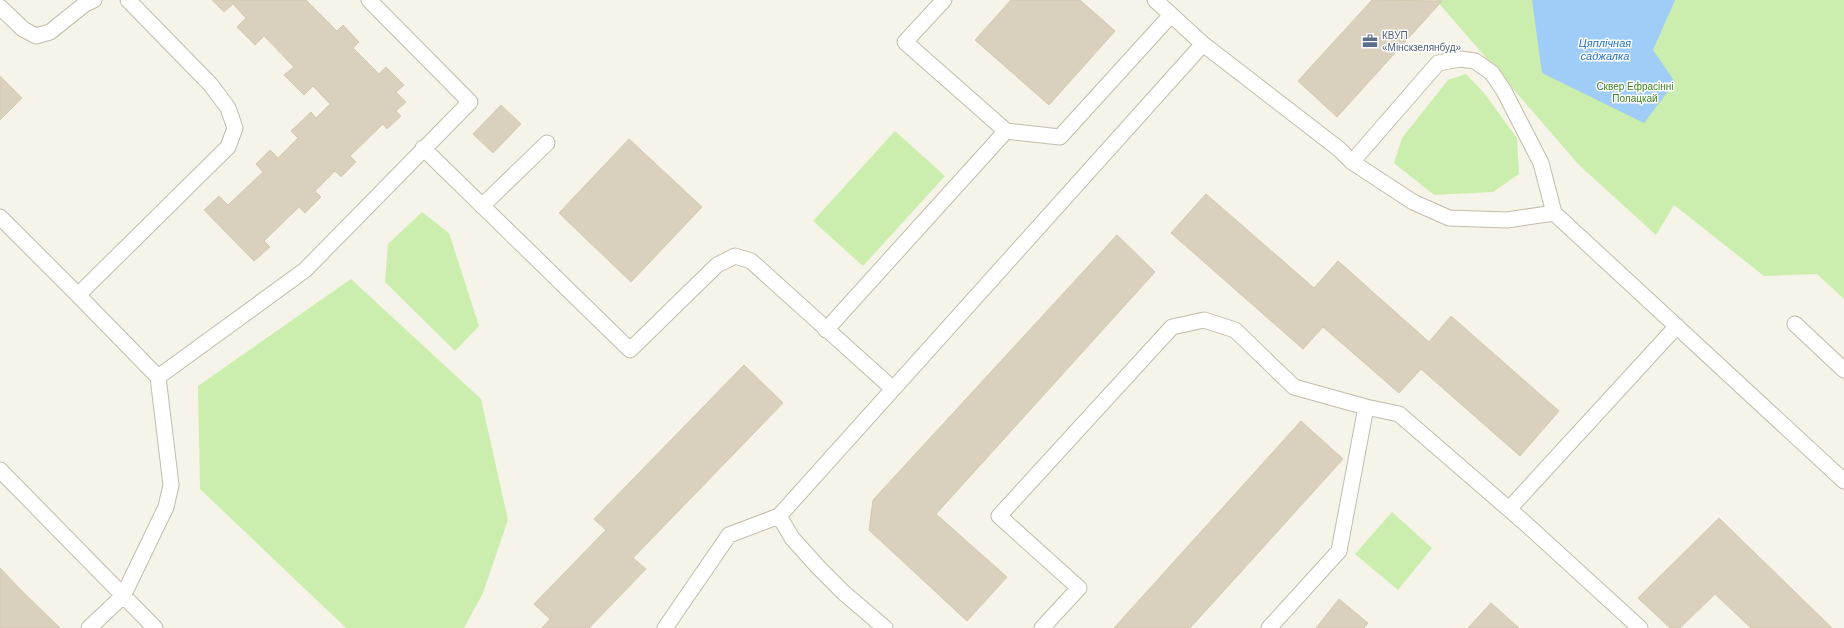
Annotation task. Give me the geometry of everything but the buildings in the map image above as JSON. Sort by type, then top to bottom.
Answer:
[{"type":"lane","points":[[0,6],[23,29],[36,36],[50,32],[85,4],[94,0]]},
{"type":"lane","points":[[78,295],[228,147],[235,128],[228,108],[211,84],[128,0]]},
{"type":"lane","points":[[158,377],[305,270],[423,148],[470,102],[369,0]]},
{"type":"lane","points":[[944,0],[905,42],[1006,131],[1060,137],[1171,14]]},
{"type":"lane","points":[[1155,0],[1203,44],[1339,149],[1352,162],[1413,202],[1450,218],[1507,220],[1554,212]]},
{"type":"lane","points":[[665,628],[729,535],[779,516],[892,388],[1203,44]]},
{"type":"lane","points":[[1352,162],[1438,64],[1460,59],[1475,61],[1492,73],[1504,91],[1542,163],[1554,212],[1844,481]]},
{"type":"lane","points":[[826,330],[1006,131]]},
{"type":"lane","points":[[482,206],[547,143]]},
{"type":"lane","points":[[423,148],[630,350],[717,265],[735,256],[751,261],[892,388]]},
{"type":"lane","points":[[0,217],[158,377],[171,485],[166,507],[123,596],[89,628]]},
{"type":"lane","points":[[1042,628],[1079,588],[999,516],[1172,327],[1204,320],[1235,330],[1294,387],[1366,407],[1399,414],[1509,509],[1640,628]]},
{"type":"lane","points":[[1795,324],[1844,370]]},
{"type":"lane","points":[[1509,509],[1677,326]]},
{"type":"lane","points":[[1269,628],[1339,551],[1366,407]]},
{"type":"lane","points":[[0,470],[155,628]]},
{"type":"lane","points":[[779,516],[792,538],[818,567],[844,593],[885,628]]},
{"type":"green space","name":"Сквер Ефрасінні Полацкай","points":[[1436,0],[1844,0],[1844,299],[1817,274],[1764,276],[1674,205],[1656,235],[1579,165]]},
{"type":"green space","points":[[1466,74],[1484,93],[1517,138],[1519,174],[1493,192],[1434,195],[1394,163],[1402,138],[1448,80]]},
{"type":"green space","points":[[895,131],[945,176],[863,266],[813,221]]},
{"type":"green space","points":[[422,212],[449,233],[479,326],[455,351],[385,282],[388,244]]},
{"type":"green space","points":[[351,279],[481,399],[508,520],[483,593],[464,628],[346,628],[200,489],[198,386]]},
{"type":"green space","points":[[1392,512],[1432,548],[1398,590],[1355,554]]},
{"type":"water","name":"Цяплічная саджалка","points":[[1532,0],[1675,0],[1653,50],[1675,82],[1644,123],[1542,73]]},
{"type":"place","name":"КВУП «Мінскзелянбуд»","points":[[1370,41]]}]
